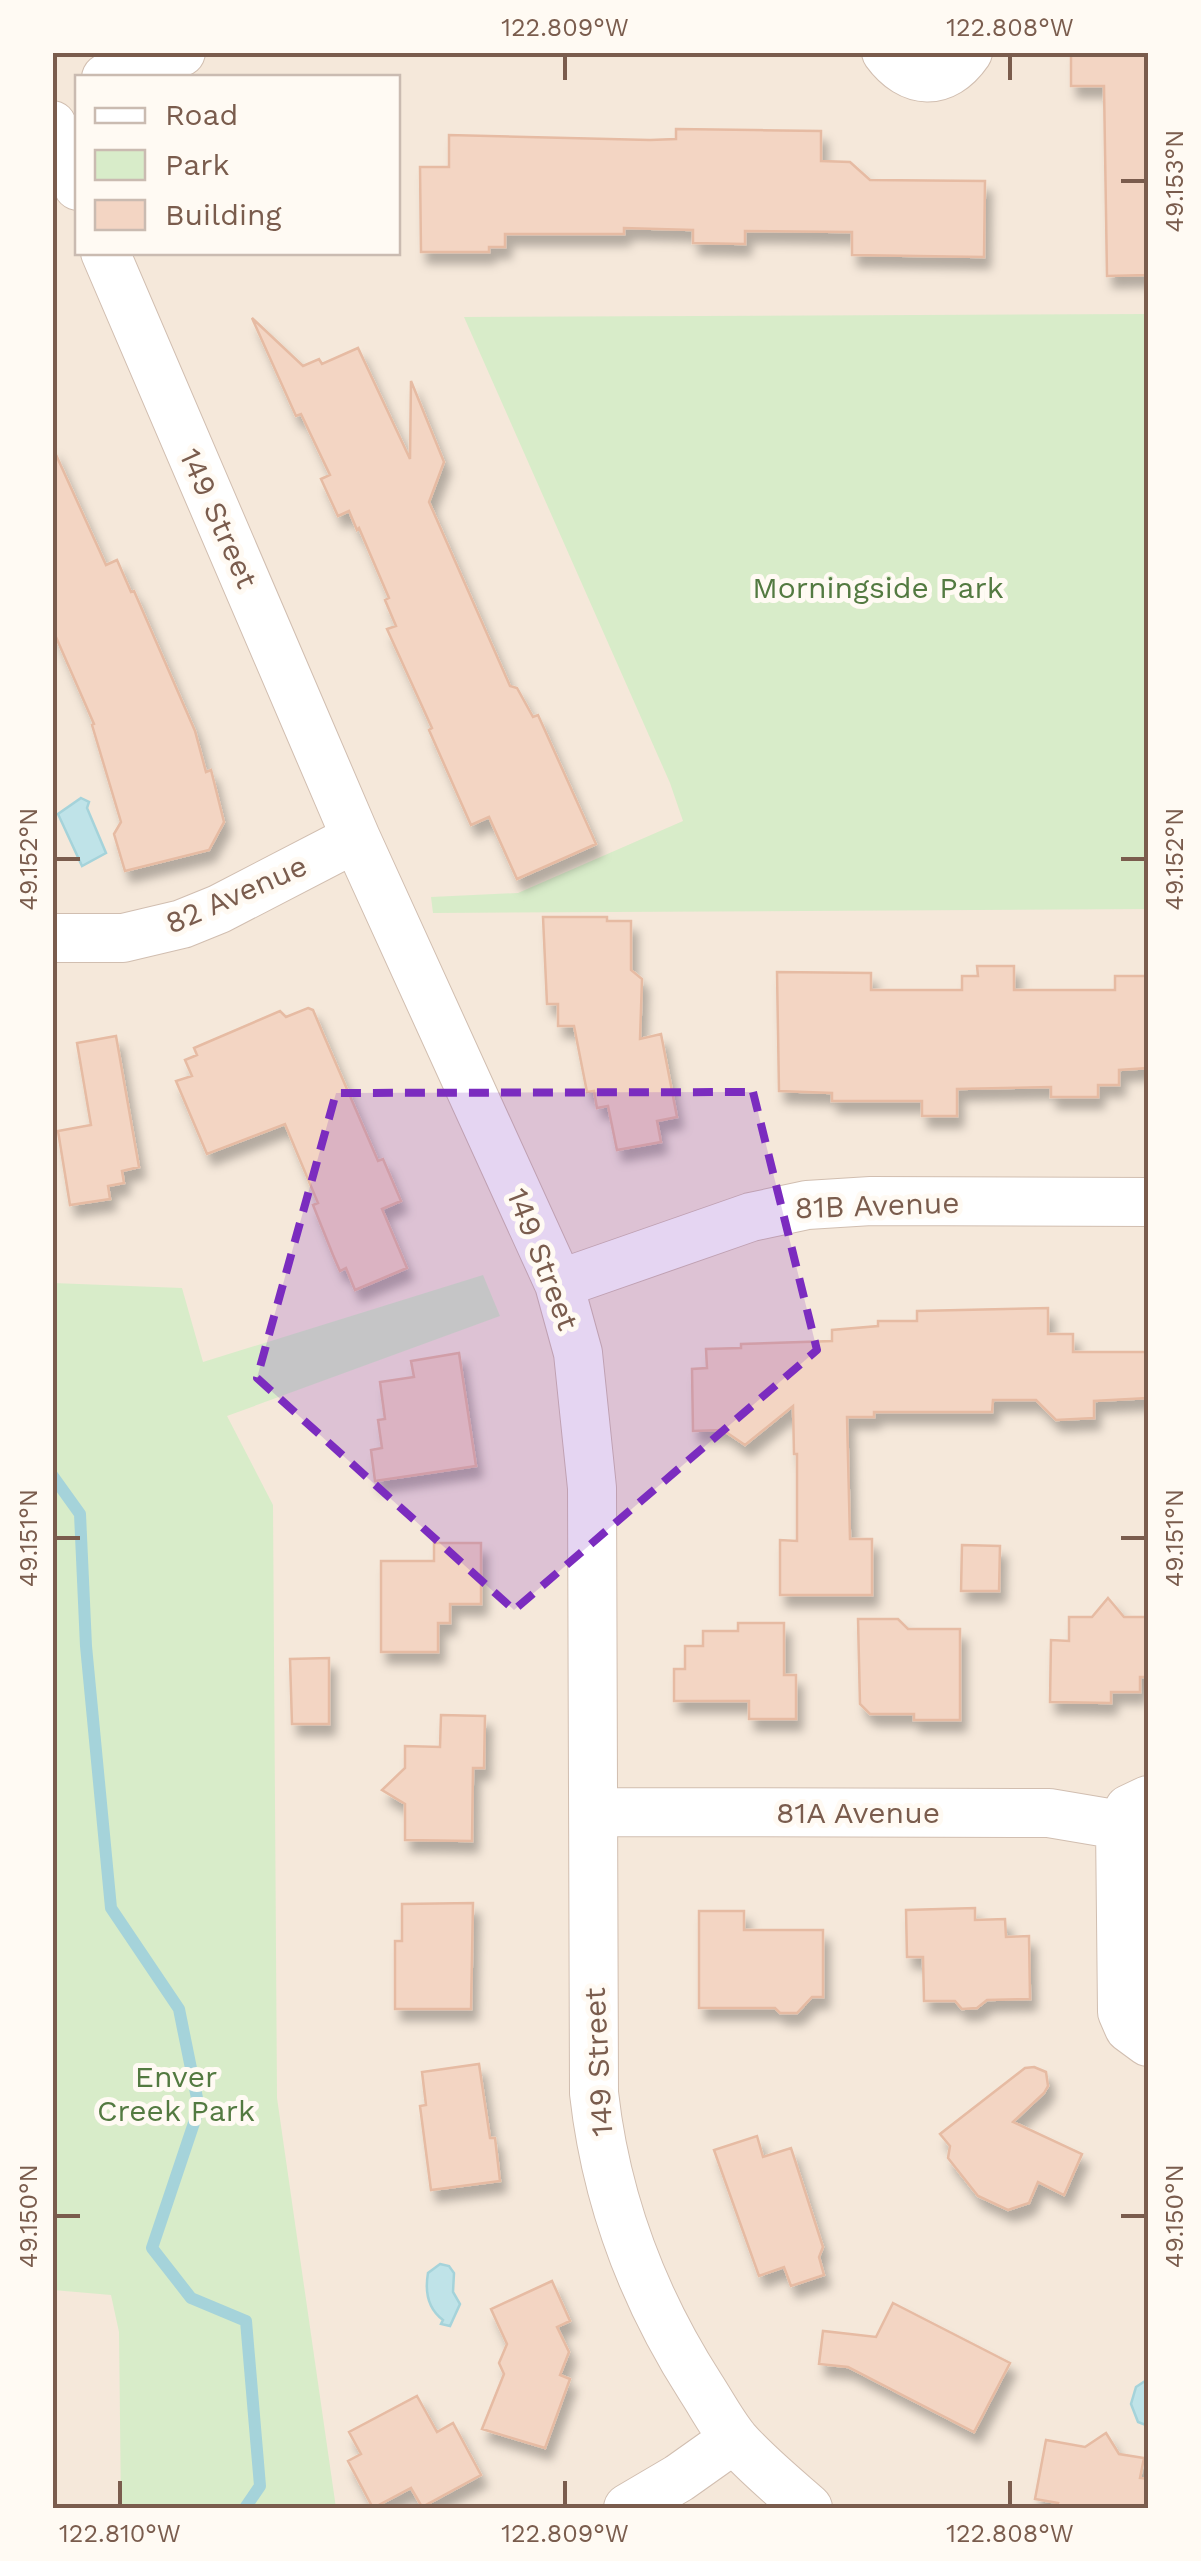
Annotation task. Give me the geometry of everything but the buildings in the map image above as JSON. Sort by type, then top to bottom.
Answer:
[{"type":"street","points":[[115,75],[181,52]]},
{"type":"street","points":[[886,52],[908,75],[920,79],[944,76],[968,52]]},
{"type":"street","points":[[52,105],[75,94]]},
{"type":"street","points":[[52,125],[75,179]]},
{"type":"street","name":"149 Street","points":[[106,255],[356,838],[559,1284],[578,1352],[592,1488],[594,2093],[606,2168],[618,2212],[655,2308],[682,2358],[734,2439],[808,2508]]},
{"type":"street","name":"82 Avenue","points":[[52,938],[122,938],[182,924],[356,838]]},
{"type":"street","name":"81B Avenue","points":[[559,1284],[751,1217],[808,1205],[871,1201],[1148,1202]]},
{"type":"street","name":"81A Avenue","points":[[595,1812],[1134,1813],[1122,2012],[1129,2028],[1148,2042]]},
{"type":"street","points":[[628,2508],[734,2439]]},
{"type":"highlighted area","points":[[753,1092],[817,1350],[514,1610],[257,1378],[336,1093]]},
{"type":"shaded area","points":[[53,53],[1148,53],[1148,2508],[53,2508]]},
{"type":"green space","name":"Morningside Park","points":[[1148,314],[1148,909],[433,913],[431,897],[518,893],[683,821],[670,783],[464,317]]},
{"type":"green space","name":"Enver Creek Park","points":[[483,1275],[500,1316],[227,1416],[273,1505],[277,2098],[336,2508],[121,2508],[119,2332],[111,2295],[53,2290],[53,1283],[182,1288],[203,1362]]},
{"type":"water","points":[[81,798],[89,802],[87,808],[106,853],[82,866],[58,814]]},
{"type":"water","points":[[440,2264],[449,2266],[454,2273],[453,2292],[460,2304],[450,2326],[441,2324],[443,2320],[433,2310],[427,2292],[428,2273]]},
{"type":"water","points":[[1148,2379],[1148,2426],[1138,2422],[1131,2404],[1136,2387]]},
{"type":"waterway","points":[[52,1475],[80,1514],[86,1646],[111,1908],[179,2009],[199,2108],[152,2248],[191,2298],[246,2321],[260,2486],[245,2508]]}]
